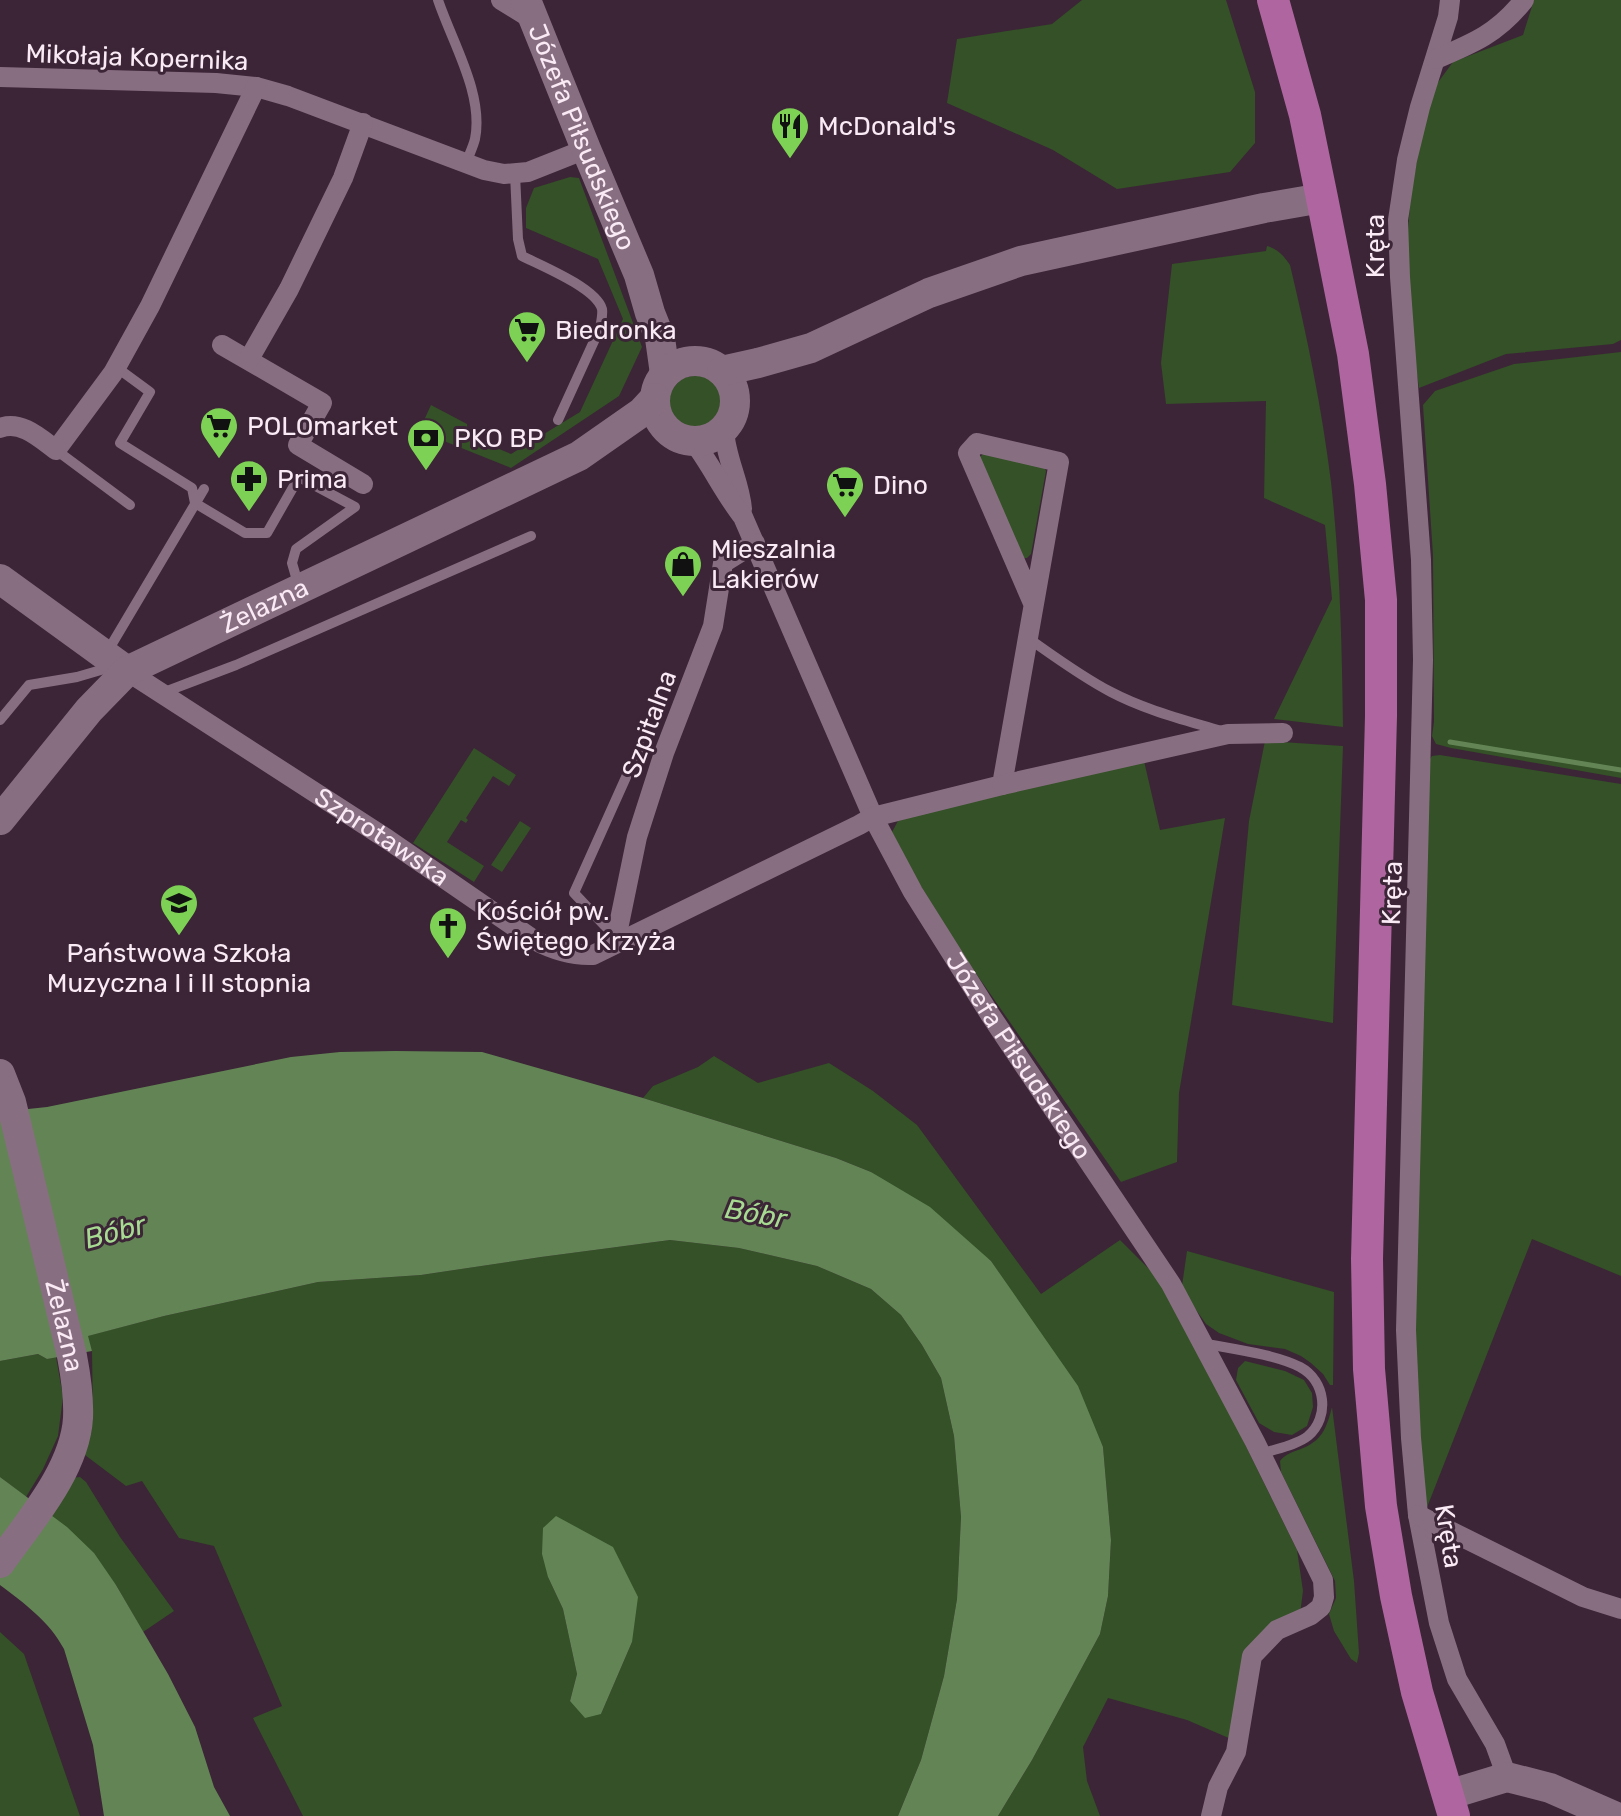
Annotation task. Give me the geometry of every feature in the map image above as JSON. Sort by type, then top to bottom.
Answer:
[{"type":"main road","points":[[1273,0],[1305,115],[1322,198],[1353,354],[1370,484],[1381,600],[1381,716],[1367,1259],[1369,1369],[1381,1506],[1396,1596],[1417,1692],[1451,1806]]},
{"type":"street","points":[[501,0],[531,11]]},
{"type":"street","name":"Kręta","points":[[1450,0],[1448,17],[1407,160],[1398,220],[1421,560],[1423,660],[1406,1330],[1418,1515],[1439,1623],[1457,1679],[1495,1744],[1507,1777]]},
{"type":"street","points":[[1436,59],[1481,39],[1510,18],[1524,0]]},
{"type":"street","name":"Józefa Piłsudskiego","points":[[531,11],[639,275]]},
{"type":"street","name":"Mikołaja Kopernika","points":[[0,77],[216,83],[256,87],[363,123],[484,170],[504,174],[528,172],[586,149]]},
{"type":"street","points":[[0,428],[19,426],[56,450],[116,367],[150,306],[256,87]]},
{"type":"street","points":[[249,359],[289,289],[343,178],[363,123]]},
{"type":"street","points":[[579,456],[642,412],[675,366],[687,362],[711,366],[758,363],[811,348],[929,293],[1021,261],[1248,211],[1322,198]]},
{"type":"street","points":[[579,456],[656,433],[704,440],[724,429],[734,410],[733,389],[711,366],[683,346],[662,305],[639,275]]},
{"type":"street","points":[[639,275],[660,338],[660,386],[656,410],[661,422],[707,461],[729,500],[743,517]]},
{"type":"street","points":[[222,345],[322,403],[298,445],[363,484]]},
{"type":"street","points":[[735,400],[811,348]]},
{"type":"street","points":[[724,429],[743,517]]},
{"type":"street","points":[[1002,785],[1059,462],[977,443],[968,453],[1033,603]]},
{"type":"street","name":"Żelazna","points":[[0,820],[89,710],[116,664],[161,654],[579,456]]},
{"type":"street","name":"Józefa Piłsudskiego","points":[[743,517],[873,817],[913,892],[991,1016],[1171,1284],[1261,1454],[1323,1580],[1321,1607],[1311,1615],[1277,1630],[1252,1656],[1236,1752],[1218,1787],[1211,1816]]},
{"type":"street","name":"Szpitalna","points":[[620,934],[637,837],[664,753],[713,626],[723,563],[755,543]]},
{"type":"street","name":"Szprotawska","points":[[0,579],[116,664],[551,949],[593,955],[620,934],[873,817]]},
{"type":"street","points":[[873,817],[1228,734],[1283,733]]},
{"type":"street","name":"Żelazna","points":[[0,1074],[11,1102],[72,1356],[78,1421],[69,1455],[53,1488],[0,1563]]},
{"type":"street","points":[[1418,1515],[1583,1597],[1621,1609]]},
{"type":"street","points":[[1451,1806],[1507,1777],[1550,1788],[1614,1816]]},
{"type":"lane","points":[[438,0],[473,93],[475,139],[466,163]]},
{"type":"lane","points":[[515,174],[518,239],[522,256],[587,291],[597,299],[603,312],[600,328],[558,420]]},
{"type":"lane","points":[[116,367],[150,392],[120,443],[192,488],[195,503],[245,533],[267,533],[299,477],[355,507],[296,549],[292,563],[299,589]]},
{"type":"lane","points":[[56,450],[130,505]]},
{"type":"lane","points":[[0,720],[29,685],[77,677],[116,664],[204,489]]},
{"type":"lane","points":[[162,693],[236,665],[531,536]]},
{"type":"lane","points":[[1027,637],[1113,693],[1159,712],[1228,734]]},
{"type":"lane","points":[[620,934],[606,927],[574,893],[640,746]]},
{"type":"lane","points":[[1202,1343],[1286,1361],[1304,1369],[1317,1383],[1323,1399],[1317,1427],[1306,1438],[1261,1454]]},
{"type":"shaded area","points":[[1082,0],[1226,0],[1255,92],[1255,143],[1230,172],[1117,189],[1053,150],[947,103],[957,39],[1052,24]]},
{"type":"shaded area","points":[[1534,0],[1621,0],[1621,340],[1613,344],[1506,354],[1419,388],[1413,347],[1407,244],[1411,191],[1424,125],[1436,85],[1453,62],[1523,35]]},
{"type":"shaded area","points":[[570,177],[579,178],[642,347],[619,396],[511,468],[419,431],[431,405],[467,424],[468,436],[511,454],[580,412],[623,319],[598,259],[526,228],[526,208],[534,188]]},
{"type":"shaded area","points":[[1267,246],[1280,253],[1290,265],[1323,427],[1337,543],[1343,727],[1274,719],[1332,599],[1325,525],[1264,498],[1266,401],[1166,404],[1161,363],[1172,264],[1266,251]]},
{"type":"shaded area","points":[[1621,352],[1621,778],[1436,744],[1432,736],[1433,555],[1423,405],[1435,391],[1514,364]]},
{"type":"shaded area","points":[[701,375],[720,391],[720,416],[705,427],[689,430],[671,416],[667,401],[682,379]]},
{"type":"shaded area","points":[[985,452],[1044,467],[1046,471],[1031,554],[1027,558],[1021,558],[979,458]]},
{"type":"shaded area","points":[[1265,741],[1343,746],[1333,1023],[1232,1005],[1249,821]]},
{"type":"shaded area","points":[[474,748],[516,775],[509,786],[493,776],[466,818],[466,823],[461,820],[447,842],[484,866],[474,882],[413,843]]},
{"type":"shaded area","points":[[1432,756],[1621,784],[1621,1276],[1532,1239],[1426,1510],[1414,1357],[1427,763]]},
{"type":"shaded area","points":[[1144,761],[1160,830],[1225,818],[1179,1093],[1177,1162],[1121,1182],[966,959],[914,875],[892,832],[898,821],[941,808]]},
{"type":"shaded area","points":[[520,821],[531,828],[502,872],[491,865]]},
{"type":"shaded area","points":[[714,1056],[758,1083],[829,1063],[873,1091],[917,1125],[1041,1294],[1120,1240],[1158,1278],[1211,1375],[1297,1550],[1303,1591],[1300,1614],[1251,1644],[1231,1739],[1187,1720],[1108,1698],[1083,1747],[1087,1781],[1100,1816],[998,1816],[1100,1634],[1108,1596],[1111,1540],[1103,1447],[1028,1316],[991,1261],[871,1172],[836,1158],[643,1098],[653,1086],[698,1067]]},
{"type":"shaded area","points":[[670,1240],[739,1248],[817,1266],[871,1289],[901,1315],[922,1345],[941,1378],[954,1436],[961,1517],[957,1599],[944,1676],[921,1760],[898,1816],[303,1816],[253,1718],[282,1706],[214,1546],[179,1538],[142,1481],[126,1486],[85,1455],[93,1419],[92,1351],[87,1336],[318,1282],[421,1275]],"holes":[[[548,1577],[632,1642],[601,1714],[570,1701],[577,1674],[563,1609]]]},
{"type":"shaded area","points":[[1187,1251],[1334,1292],[1333,1385],[1301,1356],[1285,1349],[1248,1344],[1219,1333],[1206,1324],[1182,1286]]},
{"type":"shaded area","points":[[38,1354],[47,1359],[56,1357],[63,1397],[58,1436],[26,1497],[0,1477],[0,1361]]},
{"type":"shaded area","points":[[1245,1361],[1285,1371],[1304,1380],[1312,1393],[1313,1407],[1307,1426],[1292,1435],[1274,1432],[1259,1423],[1236,1380],[1238,1368]]},
{"type":"shaded area","points":[[1332,1407],[1354,1581],[1357,1663],[1351,1659],[1334,1631],[1329,1614],[1336,1598],[1335,1581],[1281,1472],[1282,1458],[1320,1437]]},
{"type":"shaded area","points":[[80,1477],[174,1611],[143,1632],[116,1585],[52,1516],[71,1478]]},
{"type":"shaded area","points":[[0,1632],[24,1654],[80,1816],[0,1816]]},
{"type":"water","name":"Bóbr","points":[[395,1051],[482,1052],[836,1158],[871,1172],[930,1207],[991,1261],[1078,1386],[1103,1447],[1111,1540],[1108,1596],[1100,1634],[998,1816],[898,1816],[921,1760],[944,1676],[957,1599],[961,1517],[954,1436],[941,1378],[901,1315],[871,1289],[817,1266],[739,1248],[670,1240],[421,1275],[318,1282],[88,1336],[92,1351],[47,1359],[38,1354],[0,1361],[0,1112],[47,1107],[291,1057]]},
{"type":"water","points":[[0,1477],[67,1527],[94,1553],[116,1585],[195,1727],[214,1787],[230,1816],[104,1816],[93,1745],[64,1649],[44,1621],[0,1585]]},
{"type":"water","points":[[556,1516],[613,1547],[638,1597],[632,1642],[601,1714],[585,1718],[570,1701],[577,1674],[563,1609],[548,1577],[542,1554],[543,1528]]},
{"type":"waterway","points":[[1450,742],[1621,770]]},
{"type":"place","name":"McDonald's","points":[[790,160]]},
{"type":"place","name":"Biedronka","points":[[527,364]]},
{"type":"place","name":"POLOmarket","points":[[219,460]]},
{"type":"place","name":"PKO BP","points":[[426,472]]},
{"type":"place","name":"Prima","points":[[249,513]]},
{"type":"place","name":"Dino","points":[[845,519]]},
{"type":"place","name":"Mieszalnia Lakierów","points":[[683,598]]},
{"type":"place","name":"Państwowa Szkoła Muzyczna I i II stopnia","points":[[179,937]]},
{"type":"place","name":"Kościół pw. Świętego Krzyża","points":[[448,960]]}]
